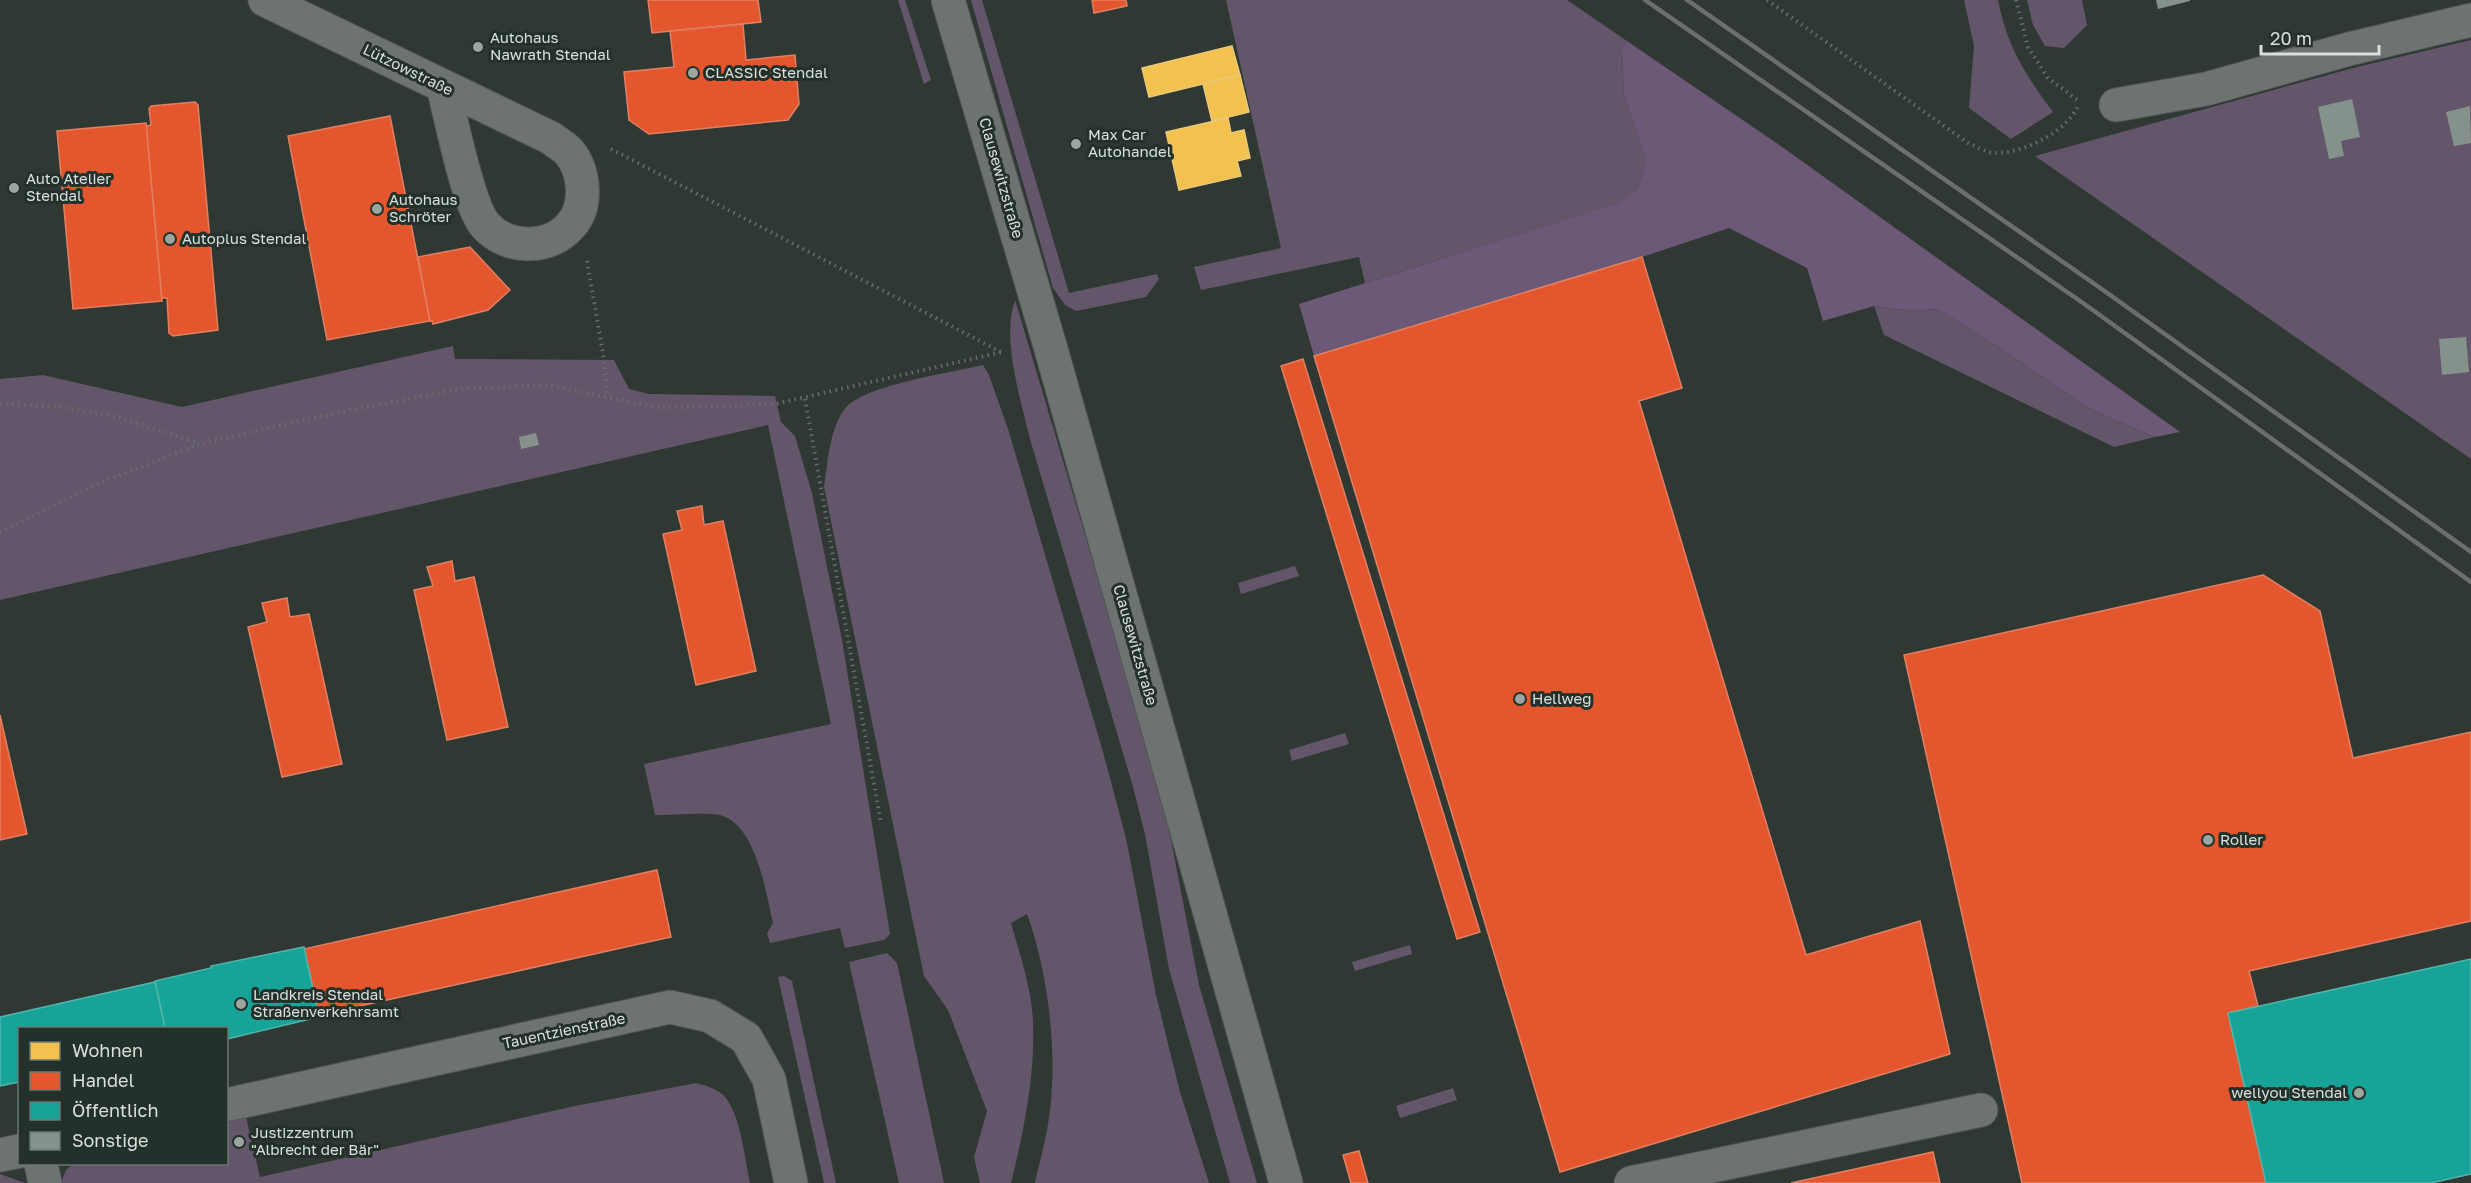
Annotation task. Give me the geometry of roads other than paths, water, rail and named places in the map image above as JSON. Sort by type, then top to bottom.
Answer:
[{"type":"street","name":"Lützowstraße","points":[[265,0],[551,138],[569,152],[580,171],[583,192],[572,224],[546,242],[524,244],[503,239],[486,226],[474,207],[443,87]]},
{"type":"street","name":"Clausewitzstraße","points":[[948,0],[1054,360],[1286,1183]]},
{"type":"street","points":[[2116,105],[2206,89],[2471,20]]},
{"type":"street","name":"Tauentzienstraße","points":[[228,1106],[670,1007],[710,1016],[746,1038],[769,1079],[791,1183]]},
{"type":"street","points":[[1631,1183],[1981,1110]]},
{"type":"street","points":[[0,1155],[18,1151]]},
{"type":"street","points":[[41,1165],[45,1183]]},
{"type":"railway","points":[[1645,0],[2083,303],[2471,582]]},
{"type":"railway","points":[[1687,0],[2096,285],[2471,552]]},
{"type":"place","name":"Autohaus Nawrath Stendal","points":[[478,47]]},
{"type":"place","name":"CLASSIC Stendal","points":[[693,73]]},
{"type":"place","name":"Max Car Autohandel","points":[[1076,144]]},
{"type":"place","name":"Auto Atelier Stendal","points":[[14,188]]},
{"type":"place","name":"Autohaus Schröter","points":[[377,209]]},
{"type":"place","name":"Autoplus Stendal","points":[[170,239]]},
{"type":"place","name":"Hellweg","points":[[1520,699]]},
{"type":"place","name":"Roller","points":[[2208,840]]},
{"type":"place","name":"Landkreis Stendal Straßenverkehrsamt","points":[[241,1004]]},
{"type":"place","name":"wellyou Stendal","points":[[2359,1093]]},
{"type":"place","name":"Justizzentrum \"Albrecht der Bär\"","points":[[239,1142]]}]
